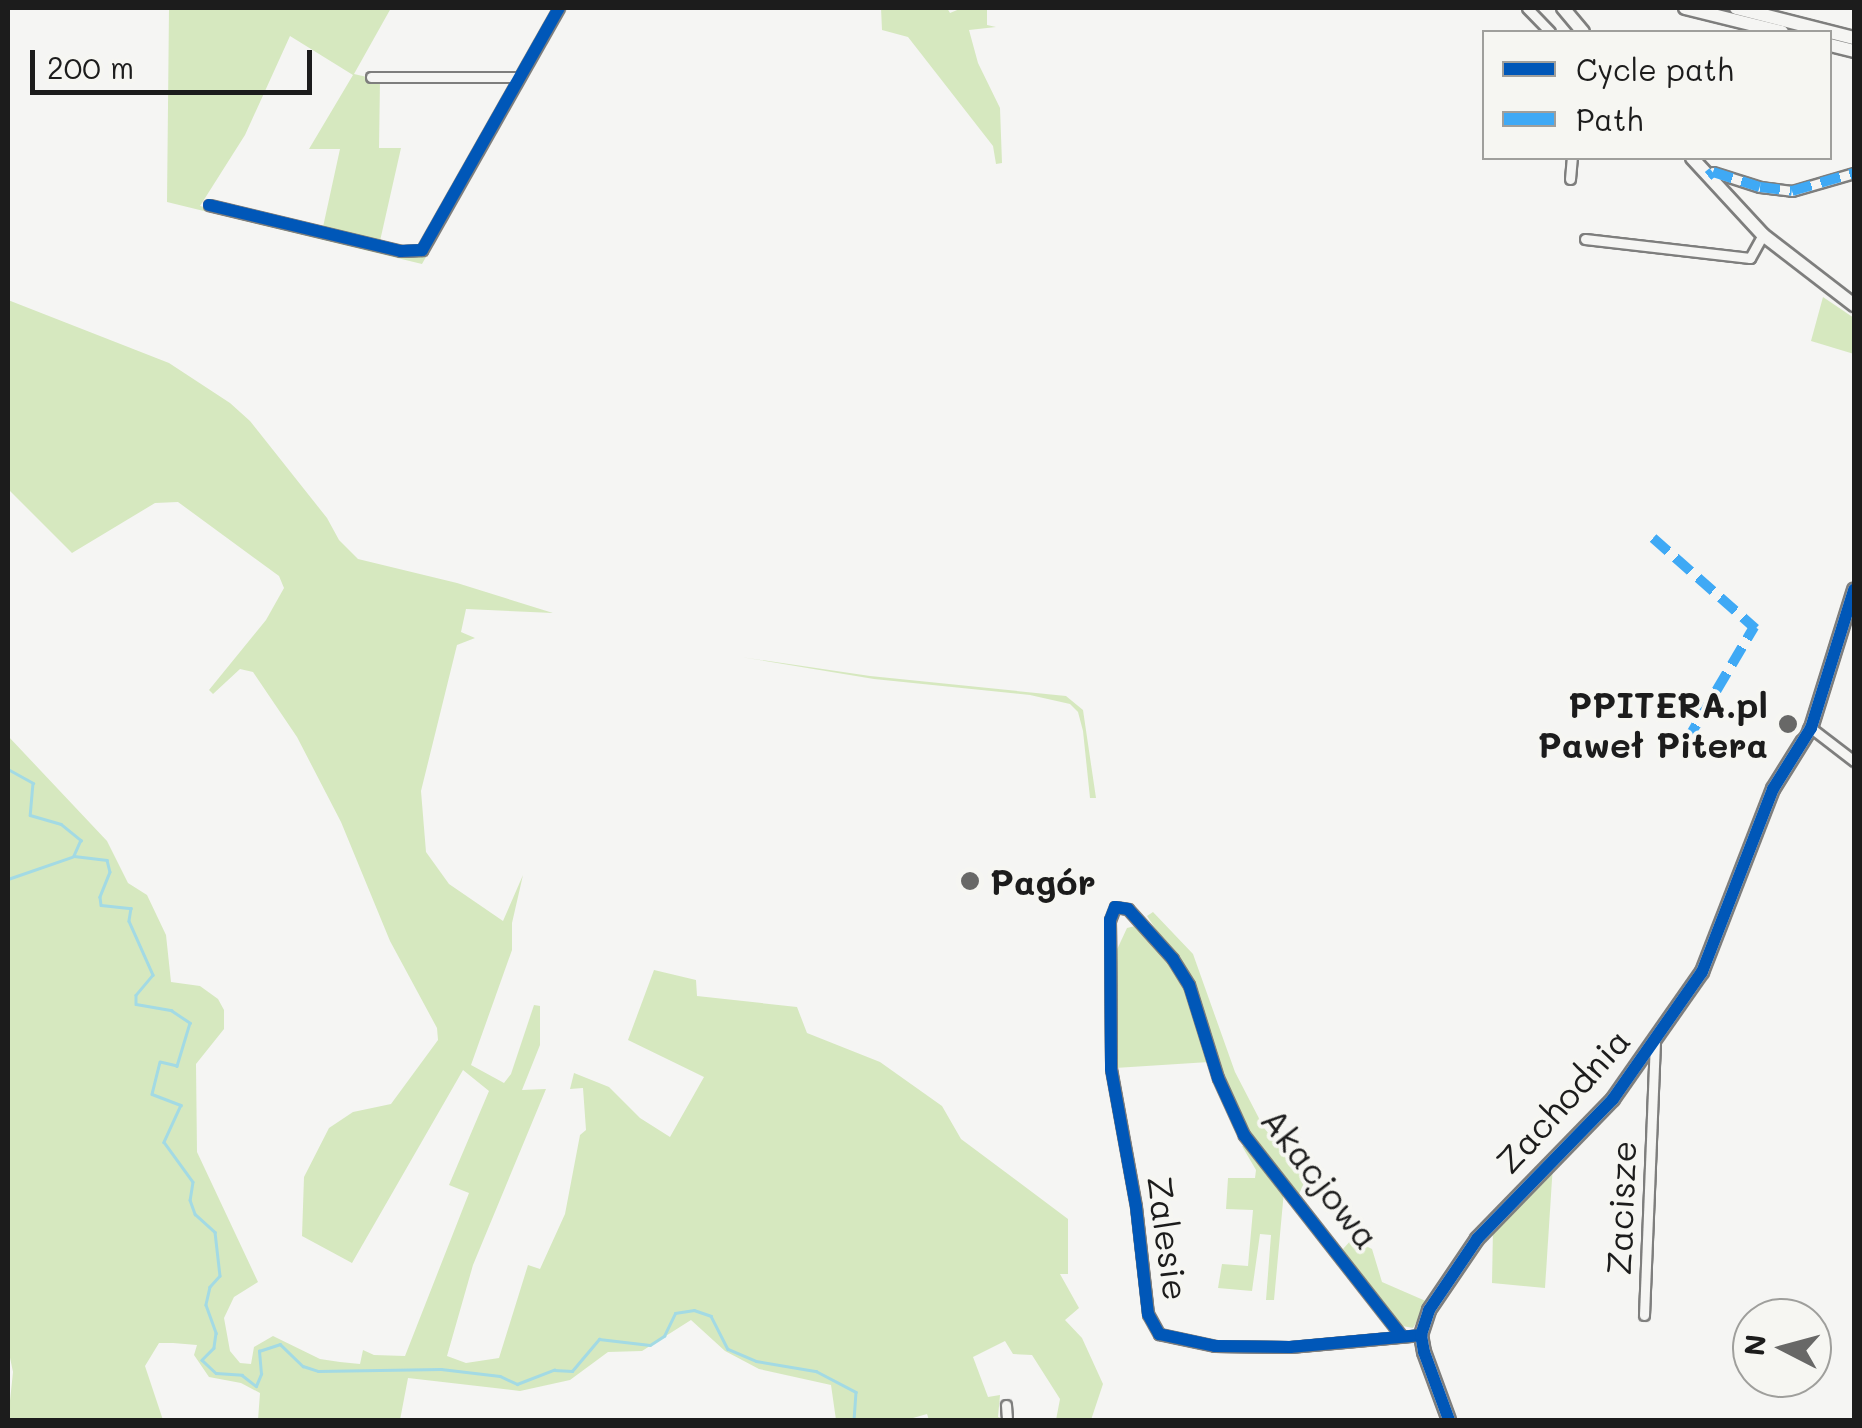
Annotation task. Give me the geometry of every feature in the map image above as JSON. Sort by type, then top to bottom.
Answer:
[{"type":"street","points":[[208,205],[418,252],[428,244],[559,8]]},
{"type":"street","points":[[1528,8],[1548,30]]},
{"type":"street","points":[[1686,8],[1774,30]]},
{"type":"street","points":[[1736,8],[1823,30]]},
{"type":"street","points":[[371,77],[519,77]]},
{"type":"street","points":[[1570,178],[1572,160]]},
{"type":"street","points":[[1694,160],[1763,236],[1854,305]]},
{"type":"street","points":[[1708,176],[1713,172],[1760,187],[1792,190],[1854,174]]},
{"type":"street","points":[[1585,239],[1750,258],[1763,236]]},
{"type":"street","name":"Zachodnia","points":[[1421,1335],[1429,1310],[1477,1239],[1613,1099],[1702,972],[1773,790],[1812,728],[1854,590]]},
{"type":"street","points":[[1812,728],[1854,762]]},
{"type":"street","name":"Akacjowa","points":[[1115,908],[1128,909],[1173,959],[1189,985],[1218,1078],[1244,1134],[1400,1334]]},
{"type":"street","name":"Zalesie","points":[[1115,908],[1110,920],[1111,1068],[1136,1207],[1148,1314],[1159,1334],[1214,1346],[1290,1347],[1400,1334]]},
{"type":"street","name":"Zacisze","points":[[1644,1315],[1654,1043]]},
{"type":"street","points":[[1400,1334],[1421,1335],[1450,1420]]},
{"type":"street","points":[[1006,1405],[1007,1420]]},
{"type":"green space","points":[[169,8],[391,8],[354,74],[380,80],[379,148],[401,148],[380,241],[323,227],[340,149],[309,149],[353,75],[290,36],[245,135],[200,206],[414,257],[424,254],[561,8],[567,8],[422,264],[167,202]]},
{"type":"green space","points":[[881,8],[947,8],[950,13],[962,8],[987,8],[987,25],[996,27],[969,30],[978,63],[1000,108],[1002,163],[996,164],[993,146],[908,37],[882,30]]},
{"type":"green space","points":[[1823,297],[1854,318],[1854,354],[1811,341]]},
{"type":"green space","points":[[8,300],[169,363],[230,403],[250,421],[327,518],[339,540],[358,559],[457,583],[553,613],[466,609],[461,632],[475,638],[457,645],[421,791],[426,852],[449,884],[503,921],[523,875],[512,923],[512,950],[471,1065],[504,1083],[511,1074],[534,1005],[540,1006],[540,1045],[522,1090],[546,1089],[473,1265],[447,1356],[466,1363],[499,1358],[528,1265],[540,1269],[565,1214],[580,1135],[586,1130],[583,1088],[570,1089],[574,1073],[609,1087],[640,1118],[670,1137],[704,1077],[628,1040],[654,970],[696,980],[697,996],[797,1007],[807,1033],[880,1062],[942,1106],[961,1139],[1068,1219],[1068,1274],[1060,1274],[1079,1308],[1065,1320],[1082,1338],[1103,1384],[1091,1420],[1056,1420],[1060,1399],[1032,1355],[1013,1354],[1005,1341],[973,1357],[988,1397],[1000,1395],[998,1417],[1006,1420],[929,1420],[927,1414],[906,1420],[836,1420],[831,1385],[759,1369],[725,1351],[691,1320],[642,1351],[608,1352],[570,1380],[520,1391],[408,1378],[400,1420],[258,1420],[260,1393],[241,1383],[209,1377],[194,1355],[197,1345],[159,1343],[145,1366],[163,1420],[8,1420],[13,1372],[8,1348],[8,736],[107,841],[128,883],[147,895],[166,935],[171,982],[200,986],[218,999],[224,1010],[224,1029],[196,1064],[197,1152],[258,1282],[234,1297],[224,1318],[230,1351],[240,1363],[251,1364],[254,1347],[273,1336],[320,1359],[360,1364],[363,1350],[374,1355],[405,1356],[469,1193],[449,1185],[489,1091],[463,1070],[352,1263],[302,1236],[304,1177],[329,1128],[353,1112],[391,1104],[438,1040],[437,1028],[390,941],[341,822],[297,737],[253,672],[240,669],[213,694],[209,690],[266,620],[284,588],[279,576],[178,502],[155,503],[72,553],[8,489]]},
{"type":"green space","points":[[741,657],[870,676],[1066,696],[1083,710],[1096,798],[1090,798],[1083,731],[1078,712],[1070,704],[1030,695],[874,679]]},
{"type":"green space","points":[[1153,912],[1193,954],[1235,1072],[1264,1128],[1289,1158],[1312,1166],[1299,1194],[1249,1133],[1221,1078],[1192,984],[1147,916]]},
{"type":"green space","points":[[1135,926],[1156,946],[1187,991],[1209,1062],[1115,1068],[1114,956],[1127,928]]},
{"type":"green space","points":[[1242,1146],[1247,1146],[1284,1191],[1274,1300],[1266,1300],[1271,1235],[1260,1234],[1252,1291],[1218,1288],[1222,1264],[1248,1266],[1253,1210],[1226,1209],[1228,1178],[1255,1178],[1256,1170]]},
{"type":"green space","points":[[1553,1164],[1545,1288],[1492,1283],[1493,1229]]},
{"type":"green space","points":[[1352,1239],[1372,1249],[1382,1282],[1428,1302],[1413,1328],[1397,1325],[1347,1258],[1343,1249]]},
{"type":"waterway","points":[[8,769],[33,783],[30,815],[61,824],[81,840],[74,856],[107,860],[110,872],[100,897],[101,905],[131,908],[129,921],[153,975],[136,995],[136,1004],[171,1010],[190,1023],[177,1066],[160,1062],[152,1094],[181,1105],[164,1142],[193,1182],[190,1200],[195,1214],[215,1232],[220,1276],[210,1287],[206,1305],[216,1333],[214,1348],[202,1360],[216,1373],[242,1375],[256,1386],[261,1374],[259,1351],[280,1344],[303,1366],[318,1371],[441,1369],[500,1376],[517,1384],[554,1370],[572,1371],[599,1339],[650,1345],[664,1336],[675,1313],[694,1310],[711,1316],[728,1349],[756,1361],[816,1371],[856,1392],[854,1420]]},
{"type":"waterway","points":[[8,879],[72,857]]},
{"type":"marked path","points":[[1708,176],[1713,172],[1760,187],[1792,191],[1854,173]]},
{"type":"marked path","points":[[1653,538],[1756,629]]},
{"type":"marked path","points":[[1686,742],[1754,627]]},
{"type":"cycle path","points":[[209,205],[401,251],[422,250],[559,8]]},
{"type":"cycle path","points":[[1449,1420],[1424,1352],[1421,1335],[1429,1310],[1477,1239],[1613,1099],[1702,972],[1773,789],[1811,728],[1854,590]]},
{"type":"cycle path","points":[[1400,1334],[1244,1135],[1218,1078],[1189,985],[1173,959],[1128,909],[1115,907],[1110,920],[1111,1069],[1136,1207],[1148,1314],[1159,1334],[1215,1346],[1290,1347],[1421,1335]]},
{"type":"place","name":"PPITERA.pl Paweł Pitera","points":[[1788,724]]},
{"type":"place","name":"Pagór","points":[[970,881]]}]
